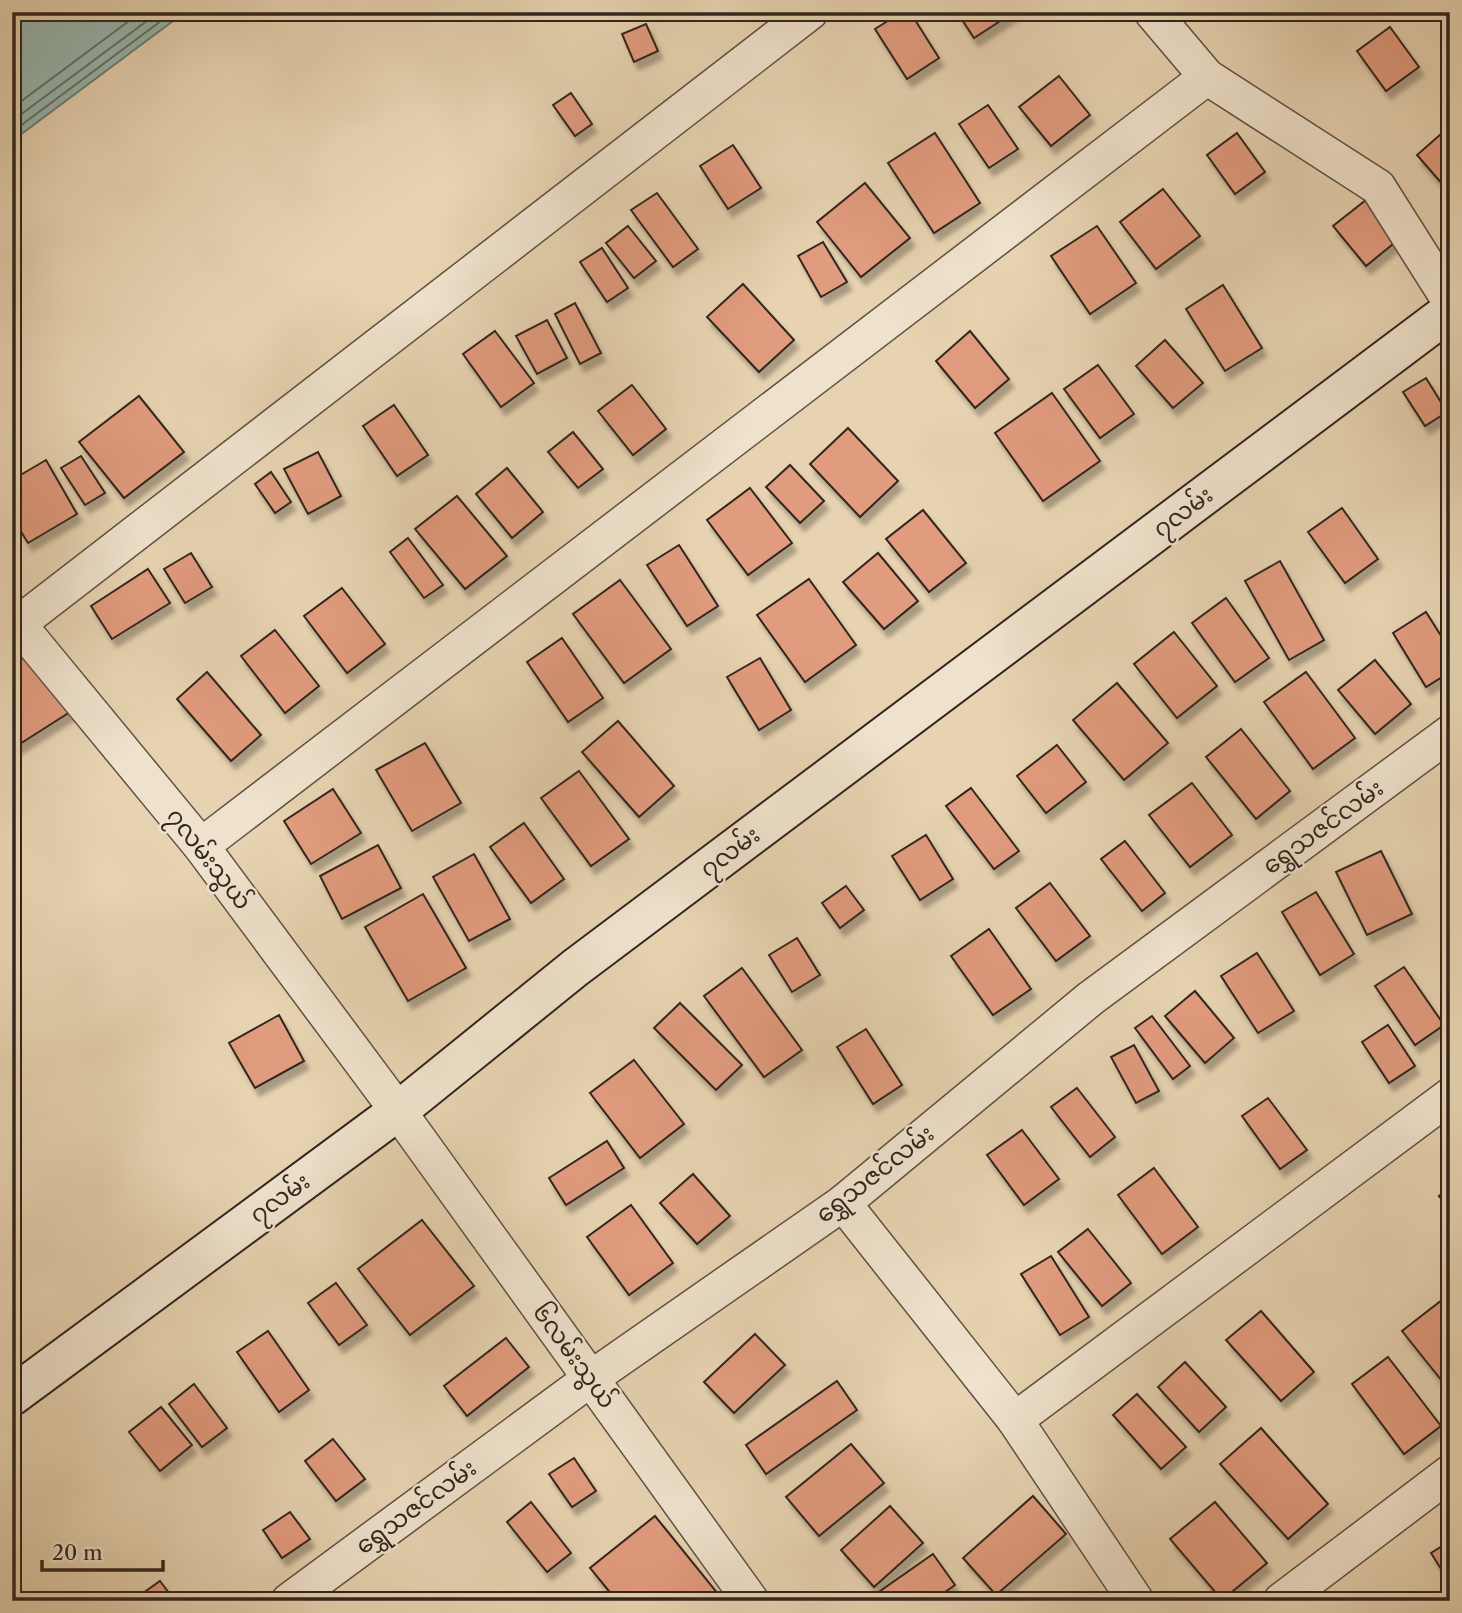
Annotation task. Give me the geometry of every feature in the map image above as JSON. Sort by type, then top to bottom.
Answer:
[{"type":"street","points":[[15,619],[810,12]]},
{"type":"street","points":[[1152,12],[1207,77],[1378,187],[1450,301]]},
{"type":"street","points":[[201,846],[1207,77]]},
{"type":"street","name":"၇လမ်း","points":[[12,1396],[398,1111],[575,968],[1450,312]]},
{"type":"street","name":"၇လမ်းသွယ်","points":[[15,619],[201,846],[398,1111]]},
{"type":"street","name":"ရွှေသဇင်လမ်း","points":[[289,1601],[590,1379],[843,1203],[1091,998],[1450,733]]},
{"type":"street","points":[[1015,1420],[1450,1096]]},
{"type":"street","name":"၆လမ်းသွယ်","points":[[398,1111],[751,1601]]},
{"type":"street","points":[[843,1203],[1015,1420],[1136,1601]]},
{"type":"street","points":[[1281,1601],[1450,1473]]},
{"type":"water","points":[[12,12],[185,12],[12,141]]},
{"type":"building","points":[[902,12],[910,12],[939,58],[907,79],[875,29]]},
{"type":"building","points":[[957,12],[1014,12],[974,38]]},
{"type":"building","points":[[646,24],[658,51],[634,62],[622,34]]},
{"type":"building","points":[[1390,27],[1419,67],[1386,91],[1357,51]]},
{"type":"building","points":[[1059,76],[1090,115],[1051,146],[1019,107]]},
{"type":"building","points":[[571,93],[592,124],[575,136],[553,105]]},
{"type":"building","points":[[988,105],[1018,149],[989,168],[959,124]]},
{"type":"building","points":[[1449,127],[1450,181],[1444,186],[1417,155]]},
{"type":"building","points":[[935,133],[980,203],[934,233],[888,163]]},
{"type":"building","points":[[1237,133],[1265,172],[1235,194],[1207,155]]},
{"type":"building","points":[[733,145],[761,188],[728,209],[700,166]]},
{"type":"building","points":[[865,183],[910,238],[861,277],[817,222]]},
{"type":"building","points":[[1163,189],[1200,236],[1156,269],[1120,222]]},
{"type":"building","points":[[657,193],[698,249],[673,267],[631,210]]},
{"type":"building","points":[[1366,200],[1398,240],[1366,266],[1333,226]]},
{"type":"building","points":[[628,226],[656,261],[634,278],[606,243]]},
{"type":"building","points":[[1097,226],[1136,283],[1090,314],[1051,256]]},
{"type":"building","points":[[823,242],[847,282],[821,297],[798,256]]},
{"type":"building","points":[[602,248],[628,288],[607,302],[580,262]]},
{"type":"building","points":[[743,284],[794,340],[759,372],[707,317]]},
{"type":"building","points":[[1223,285],[1262,348],[1225,371],[1186,309]]},
{"type":"building","points":[[575,303],[601,353],[580,364],[555,314]]},
{"type":"building","points":[[547,320],[567,358],[537,374],[516,336]]},
{"type":"building","points":[[495,331],[534,383],[501,407],[463,354]]},
{"type":"building","points":[[970,331],[1009,379],[975,408],[936,361]]},
{"type":"building","points":[[1165,340],[1203,383],[1173,408],[1136,366]]},
{"type":"building","points":[[1098,365],[1134,414],[1100,438],[1064,389]]},
{"type":"building","points":[[1426,378],[1447,412],[1425,426],[1403,392]]},
{"type":"building","points":[[632,385],[666,429],[633,455],[598,411]]},
{"type":"building","points":[[1052,393],[1100,461],[1043,501],[995,433]]},
{"type":"building","points":[[139,396],[184,452],[124,498],[79,442]]},
{"type":"building","points":[[394,405],[428,455],[397,476],[363,426]]},
{"type":"building","points":[[848,428],[898,481],[860,517],[810,464]]},
{"type":"building","points":[[573,432],[603,469],[578,488],[548,452]]},
{"type":"building","points":[[318,452],[341,496],[308,514],[284,469]]},
{"type":"building","points":[[81,456],[105,493],[85,505],[61,468]]},
{"type":"building","points":[[46,460],[77,514],[28,543],[12,517],[12,480]]},
{"type":"building","points":[[790,465],[824,501],[800,523],[766,487]]},
{"type":"building","points":[[507,468],[543,512],[512,538],[476,494]]},
{"type":"building","points":[[271,472],[291,502],[275,513],[255,484]]},
{"type":"building","points":[[750,488],[792,543],[748,575],[707,520]]},
{"type":"building","points":[[457,496],[507,556],[465,589],[415,529]]},
{"type":"building","points":[[1342,508],[1378,559],[1345,583],[1308,532]]},
{"type":"building","points":[[923,510],[966,563],[929,592],[886,539]]},
{"type":"building","points":[[408,538],[443,585],[424,598],[390,552]]},
{"type":"building","points":[[679,545],[718,606],[687,626],[647,565]]},
{"type":"building","points":[[191,553],[212,587],[185,603],[164,569]]},
{"type":"building","points":[[878,553],[918,601],[884,629],[843,582]]},
{"type":"building","points":[[1280,561],[1324,640],[1289,660],[1245,581]]},
{"type":"building","points":[[148,569],[170,603],[112,639],[91,606]]},
{"type":"building","points":[[809,579],[856,645],[805,682],[757,615]]},
{"type":"building","points":[[620,580],[671,649],[624,683],[573,614]]},
{"type":"building","points":[[342,588],[385,644],[347,673],[304,616]]},
{"type":"building","points":[[1226,598],[1269,658],[1235,682],[1192,623]]},
{"type":"building","points":[[1426,612],[1450,650],[1450,672],[1426,687],[1393,633]]},
{"type":"building","points":[[12,625],[70,712],[15,747],[12,743]]},
{"type":"building","points":[[275,630],[319,686],[285,713],[241,656]]},
{"type":"building","points":[[1174,632],[1217,686],[1177,718],[1134,664]]},
{"type":"building","points":[[562,638],[603,698],[568,722],[527,662]]},
{"type":"building","points":[[760,658],[791,710],[759,730],[727,677]]},
{"type":"building","points":[[1375,660],[1411,704],[1375,734],[1338,690]]},
{"type":"building","points":[[207,672],[261,735],[231,761],[177,699]]},
{"type":"building","points":[[1306,672],[1355,738],[1313,769],[1264,702]]},
{"type":"building","points":[[1117,683],[1168,743],[1124,780],[1073,720]]},
{"type":"building","points":[[618,721],[674,786],[639,817],[582,752]]},
{"type":"building","points":[[1241,729],[1290,791],[1256,819],[1206,757]]},
{"type":"building","points":[[425,743],[461,803],[412,831],[376,770]]},
{"type":"building","points":[[1057,745],[1086,782],[1046,813],[1017,776]]},
{"type":"building","points":[[579,771],[629,839],[591,866],[541,798]]},
{"type":"building","points":[[1192,783],[1232,835],[1190,867],[1149,815]]},
{"type":"building","points":[[971,788],[1019,851],[994,869],[946,806]]},
{"type":"building","points":[[333,789],[361,833],[311,864],[284,821]]},
{"type":"building","points":[[524,823],[564,879],[531,903],[490,847]]},
{"type":"building","points":[[926,835],[953,879],[920,900],[892,856]]},
{"type":"building","points":[[1125,841],[1165,893],[1142,911],[1101,859]]},
{"type":"building","points":[[378,845],[401,888],[342,919],[320,876]]},
{"type":"building","points":[[1381,851],[1412,914],[1367,935],[1336,872]]},
{"type":"building","points":[[474,854],[510,919],[469,941],[433,877]]},
{"type":"building","points":[[1050,883],[1090,936],[1056,961],[1016,908]]},
{"type":"building","points":[[846,886],[864,910],[840,928],[822,903]]},
{"type":"building","points":[[1316,892],[1354,954],[1320,975],[1282,912]]},
{"type":"building","points":[[423,894],[466,968],[408,1001],[365,927]]},
{"type":"building","points":[[989,929],[1031,989],[993,1015],[951,956]]},
{"type":"building","points":[[797,938],[820,975],[792,992],[769,955]]},
{"type":"building","points":[[1257,953],[1294,1011],[1258,1033],[1221,976]]},
{"type":"building","points":[[1404,967],[1444,1025],[1415,1045],[1375,986]]},
{"type":"building","points":[[742,968],[802,1050],[764,1077],[704,996]]},
{"type":"building","points":[[1195,991],[1234,1038],[1205,1063],[1165,1016]]},
{"type":"building","points":[[680,1003],[742,1065],[716,1090],[654,1028]]},
{"type":"building","points":[[279,1015],[304,1061],[255,1088],[229,1043]]},
{"type":"building","points":[[1152,1016],[1190,1066],[1173,1079],[1135,1028]]},
{"type":"building","points":[[1388,1025],[1415,1066],[1389,1083],[1362,1042]]},
{"type":"building","points":[[866,1029],[902,1085],[873,1104],[837,1047]]},
{"type":"building","points":[[1134,1045],[1159,1091],[1136,1103],[1111,1057]]},
{"type":"building","points":[[634,1060],[684,1124],[640,1158],[590,1093]]},
{"type":"building","points":[[1077,1088],[1115,1137],[1090,1157],[1051,1107]]},
{"type":"building","points":[[1268,1098],[1307,1150],[1280,1169],[1242,1116]]},
{"type":"building","points":[[1022,1130],[1059,1179],[1024,1205],[987,1155]]},
{"type":"building","points":[[607,1141],[624,1168],[566,1205],[549,1178]]},
{"type":"building","points":[[1154,1168],[1198,1227],[1162,1254],[1118,1195]]},
{"type":"building","points":[[693,1174],[730,1216],[697,1244],[660,1203]]},
{"type":"building","points":[[1450,1188],[1450,1211],[1439,1196]]},
{"type":"building","points":[[631,1205],[673,1263],[629,1295],[587,1237]]},
{"type":"building","points":[[422,1220],[474,1286],[410,1335],[358,1269]]},
{"type":"building","points":[[1088,1229],[1131,1283],[1102,1306],[1058,1252]]},
{"type":"building","points":[[1051,1256],[1089,1317],[1060,1335],[1021,1274]]},
{"type":"building","points":[[336,1283],[367,1325],[339,1345],[308,1303]]},
{"type":"building","points":[[1442,1300],[1450,1310],[1450,1391],[1402,1331]]},
{"type":"building","points":[[1261,1311],[1314,1372],[1281,1401],[1226,1340]]},
{"type":"building","points":[[268,1331],[309,1390],[279,1412],[237,1352]]},
{"type":"building","points":[[755,1334],[785,1365],[734,1413],[704,1382]]},
{"type":"building","points":[[506,1338],[529,1367],[467,1416],[444,1386]]},
{"type":"building","points":[[1388,1357],[1441,1426],[1404,1454],[1352,1384]]},
{"type":"building","points":[[1185,1362],[1226,1407],[1199,1432],[1158,1387]]},
{"type":"building","points":[[837,1381],[857,1410],[766,1474],[746,1445]]},
{"type":"building","points":[[194,1384],[227,1428],[202,1447],[169,1404]]},
{"type":"building","points":[[1137,1394],[1186,1447],[1161,1469],[1113,1415]]},
{"type":"building","points":[[161,1407],[192,1445],[160,1471],[129,1432]]},
{"type":"building","points":[[1261,1428],[1328,1504],[1288,1539],[1220,1464]]},
{"type":"building","points":[[333,1439],[365,1479],[336,1501],[305,1461]]},
{"type":"building","points":[[851,1444],[884,1483],[819,1536],[786,1497]]},
{"type":"building","points":[[574,1458],[596,1491],[572,1507],[549,1474]]},
{"type":"building","points":[[1033,1496],[1066,1534],[996,1595],[963,1558]]},
{"type":"building","points":[[531,1502],[571,1553],[547,1572],[507,1522]]},
{"type":"building","points":[[1215,1502],[1267,1563],[1222,1600],[1170,1539]]},
{"type":"building","points":[[890,1506],[923,1543],[874,1587],[841,1550]]},
{"type":"building","points":[[290,1512],[310,1539],[282,1558],[263,1530]]},
{"type":"building","points":[[655,1516],[719,1595],[712,1601],[617,1601],[590,1568]]},
{"type":"building","points":[[1450,1541],[1450,1583],[1431,1553]]},
{"type":"building","points":[[933,1554],[955,1585],[932,1601],[866,1601]]},
{"type":"building","points":[[160,1581],[175,1601],[132,1601]]}]
